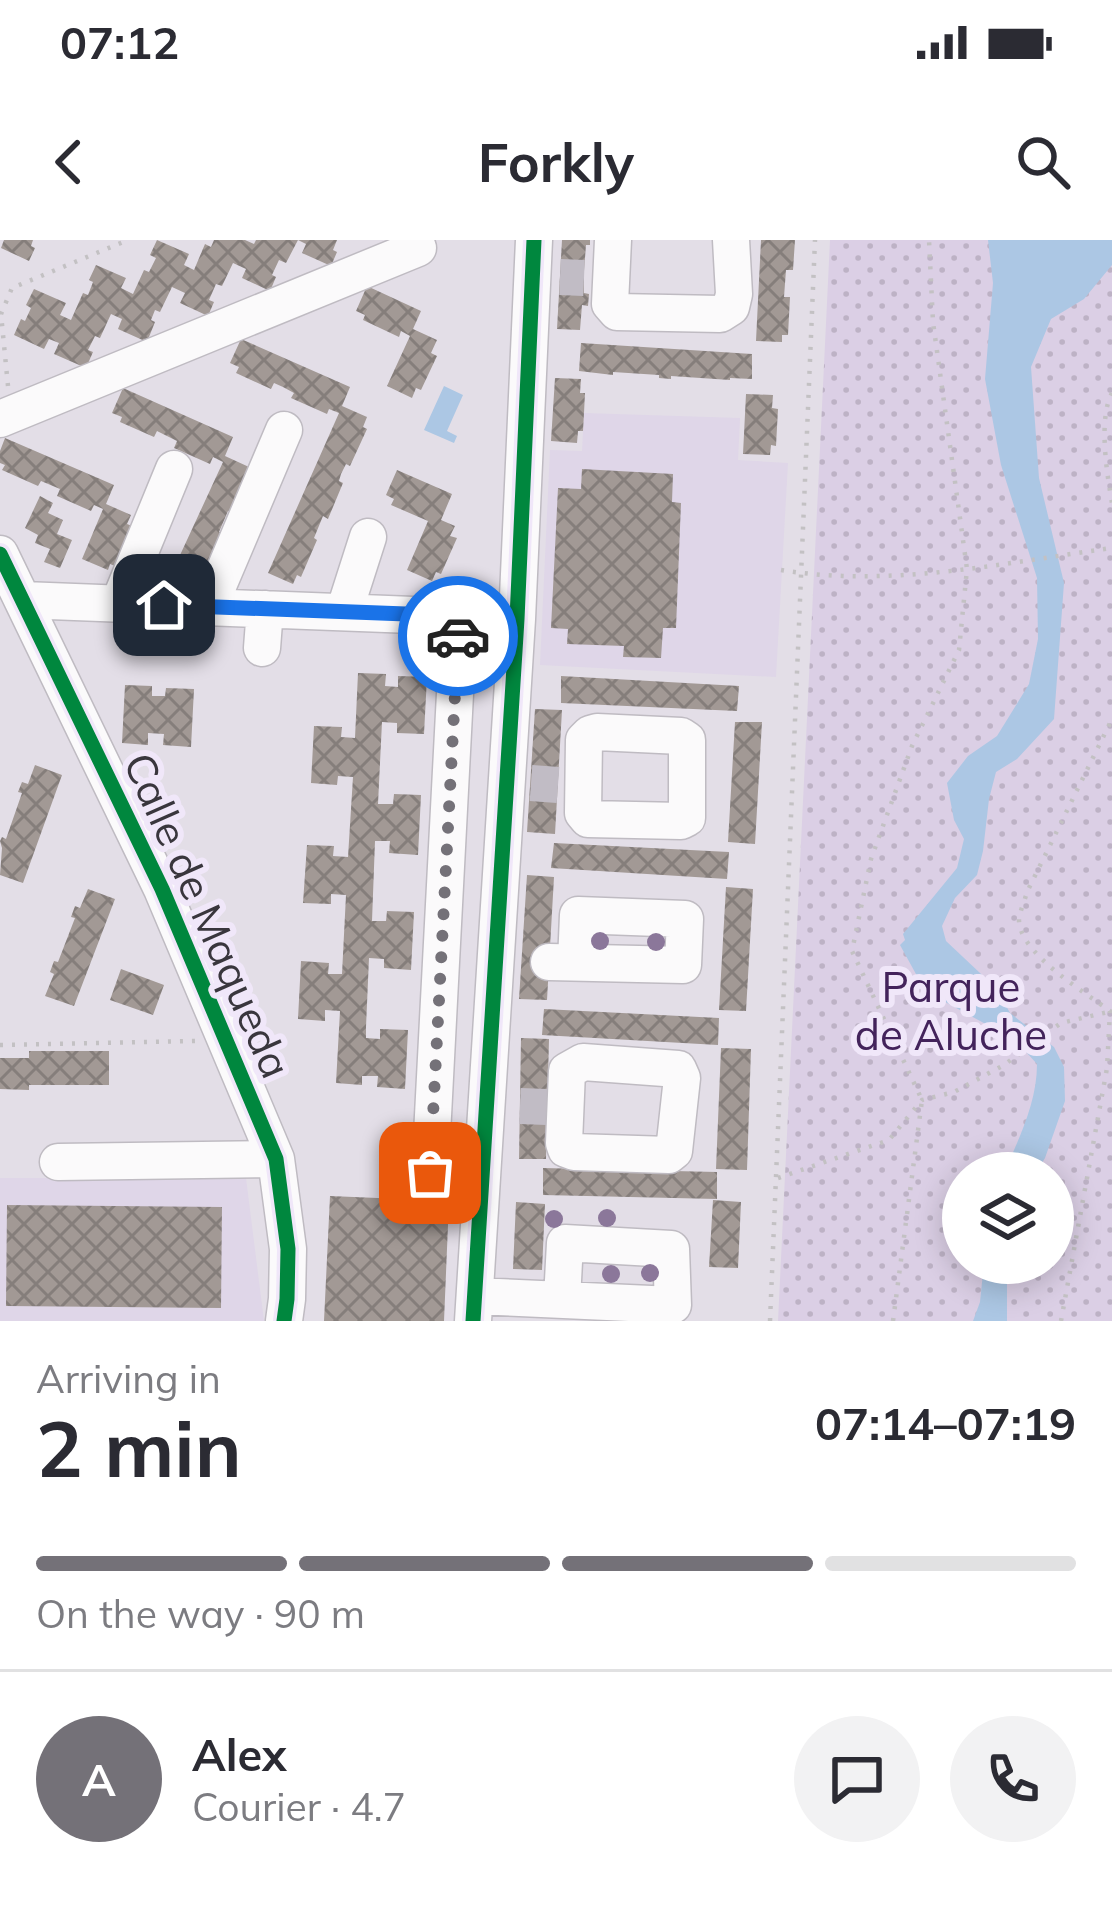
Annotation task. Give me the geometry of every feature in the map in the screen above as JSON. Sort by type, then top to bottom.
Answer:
[{"type":"street","points":[[562,1299],[474,1309],[530,1107],[545,784],[517,619],[572,273],[613,240]]},
{"type":"street","points":[[572,273],[617,312],[720,314],[731,307],[734,294],[731,240]]},
{"type":"street","points":[[0,418],[418,248]]},
{"type":"street","points":[[209,607],[284,430]]},
{"type":"street","points":[[119,604],[174,469]]},
{"type":"street","points":[[344,612],[368,537]]},
{"type":"street","name":"Calle de Maqueda","points":[[0,554],[162,889],[276,1159],[287,1249],[284,1321]]},
{"type":"street","points":[[23,600],[517,619]]},
{"type":"street","points":[[262,648],[265,609]]},
{"type":"street","points":[[430,1173],[459,616]]},
{"type":"street","points":[[58,1162],[276,1159]]},
{"type":"path","points":[[0,394],[10,384],[1,314],[12,288],[128,240]]},
{"type":"path","points":[[770,1321],[815,240]]},
{"type":"path","points":[[893,1321],[922,1100],[852,951],[871,859],[912,746],[959,650],[967,569],[933,322],[929,240]]},
{"type":"path","points":[[1112,393],[1107,400],[1105,440],[1112,503]]},
{"type":"path","points":[[781,570],[900,576],[1112,548]]},
{"type":"path","points":[[1111,1011],[1036,955],[1022,935],[1019,918],[1027,892],[1112,719]]},
{"type":"path","points":[[778,1178],[889,1140],[922,1100],[953,1092],[1004,1065],[1060,1023],[1111,1011]]},
{"type":"path","points":[[1061,1321],[1107,1068],[1111,1011]]},
{"type":"path","points":[[0,1045],[226,1040]]},
{"type":"shaded area","points":[[584,413],[740,418],[738,460],[788,463],[776,677],[540,665],[550,450],[582,451]]},
{"type":"shaded area","points":[[0,1178],[246,1178],[264,1321],[0,1321]]},
{"type":"green space","name":"Parque de Aluche","points":[[830,240],[1112,240],[1112,1321],[778,1321]]},
{"type":"water","points":[[988,240],[1112,240],[1112,265],[1084,299],[1051,319],[1031,367],[1039,478],[1064,583],[1054,719],[1017,759],[996,772],[977,875],[955,898],[942,926],[946,941],[997,989],[1010,1013],[1054,1047],[1064,1067],[1065,1101],[1047,1152],[1013,1152],[1031,1106],[1037,1064],[1015,1040],[922,985],[900,945],[903,934],[957,868],[964,839],[954,820],[947,783],[968,756],[997,736],[1029,684],[1038,639],[1037,578],[1001,465],[985,379],[993,283]]},
{"type":"water","points":[[444,386],[463,395],[447,431],[457,436],[454,443],[424,430]]},
{"type":"water","points":[[982,1284],[1007,1284],[1007,1321],[973,1321]]},
{"type":"building","points":[[4,240],[33,240],[29,261],[1,248]]},
{"type":"building","points":[[157,240],[189,254],[184,265],[194,270],[205,244],[211,247],[214,240],[254,244],[256,240],[298,240],[286,263],[279,260],[270,291],[242,278],[246,269],[233,263],[222,286],[216,284],[208,316],[180,303],[185,293],[172,287],[160,312],[155,310],[147,342],[118,329],[122,319],[111,314],[100,338],[95,336],[88,350],[93,352],[86,368],[54,354],[59,343],[49,339],[44,349],[14,335],[31,308],[26,305],[34,289],[66,303],[60,315],[71,320],[83,293],[88,295],[96,265],[126,278],[121,288],[133,294],[144,270],[149,272],[156,258],[150,255]]},
{"type":"building","points":[[298,240],[337,240],[331,266],[302,253],[306,244]]},
{"type":"building","points":[[562,240],[590,240],[584,271],[588,306],[582,305],[580,330],[557,329]]},
{"type":"building","points":[[761,240],[795,240],[793,270],[786,270],[788,335],[782,335],[782,342],[756,341]]},
{"type":"building","points":[[367,286],[421,311],[413,329],[437,340],[431,353],[437,356],[421,390],[416,388],[412,398],[387,386],[410,336],[401,331],[399,337],[363,320],[365,315],[356,311]]},
{"type":"building","points":[[241,339],[350,387],[342,406],[367,417],[363,427],[367,429],[350,466],[346,464],[341,474],[343,483],[328,519],[323,516],[301,577],[297,575],[293,584],[268,573],[339,413],[329,409],[327,414],[291,398],[294,393],[283,387],[274,383],[271,389],[236,373],[239,367],[230,363]]},
{"type":"building","points":[[581,343],[752,354],[752,379],[671,379],[579,371]]},
{"type":"building","points":[[555,378],[581,379],[583,431],[578,431],[577,443],[551,441]]},
{"type":"building","points":[[123,388],[233,437],[225,456],[249,467],[244,477],[250,479],[219,532],[226,535],[209,570],[203,567],[199,577],[175,566],[223,462],[213,457],[210,464],[174,448],[177,441],[157,431],[154,437],[120,422],[122,417],[112,413]]},
{"type":"building","points":[[746,394],[773,395],[772,408],[778,409],[776,446],[771,445],[770,455],[743,454]]},
{"type":"building","points":[[5,438],[114,485],[106,504],[131,515],[127,524],[132,526],[115,566],[110,564],[108,570],[82,559],[103,509],[94,505],[91,511],[57,496],[60,489],[41,481],[38,486],[2,470],[0,451]]},
{"type":"building","points":[[582,469],[673,474],[672,502],[681,503],[676,628],[663,628],[661,658],[623,657],[624,646],[567,644],[568,629],[551,628],[558,488],[581,489]]},
{"type":"building","points":[[397,470],[452,494],[441,520],[455,526],[450,536],[457,538],[441,574],[436,572],[432,581],[407,570],[428,521],[391,505],[394,499],[386,495]]},
{"type":"building","points":[[40,496],[53,503],[48,513],[63,520],[57,534],[72,540],[60,568],[44,562],[50,549],[35,543],[38,535],[25,528]]},
{"type":"building","points":[[358,673],[386,674],[385,686],[398,687],[398,676],[427,677],[424,734],[397,733],[397,723],[382,722],[378,804],[393,804],[394,794],[421,795],[418,855],[389,853],[390,841],[375,841],[372,921],[386,921],[387,911],[414,912],[411,970],[384,968],[384,959],[369,958],[366,1038],[380,1039],[380,1029],[408,1030],[405,1089],[377,1087],[378,1076],[362,1076],[362,1085],[336,1083],[340,1011],[325,1010],[325,1021],[298,1019],[301,961],[329,963],[328,974],[342,974],[346,895],[331,894],[331,904],[303,903],[307,845],[334,846],[333,856],[348,857],[353,777],[338,776],[337,785],[311,783],[314,726],[342,727],[341,737],[355,738]]},
{"type":"building","points":[[561,676],[739,686],[737,711],[561,703]]},
{"type":"building","points":[[125,685],[152,686],[152,696],[165,696],[166,688],[194,689],[191,747],[163,745],[164,734],[148,733],[148,745],[122,743]]},
{"type":"building","points":[[535,709],[562,710],[555,834],[527,832]]},
{"type":"building","points":[[735,722],[762,722],[755,844],[728,842]]},
{"type":"building","points":[[35,765],[62,775],[23,883],[0,875],[0,841],[6,839],[22,782],[28,784]]},
{"type":"building","points":[[554,843],[729,852],[727,879],[551,868]]},
{"type":"building","points":[[527,875],[554,877],[547,1000],[519,999]]},
{"type":"building","points":[[726,887],[753,889],[746,1011],[719,1010]]},
{"type":"building","points":[[88,889],[115,899],[74,1006],[45,996],[54,961],[58,962],[75,918],[71,917],[75,906],[80,908]]},
{"type":"building","points":[[121,969],[164,985],[153,1015],[110,1000]]},
{"type":"building","points":[[544,1009],[719,1018],[718,1045],[542,1035]]},
{"type":"building","points":[[521,1038],[549,1039],[546,1159],[519,1159]]},
{"type":"building","points":[[721,1048],[751,1049],[747,1170],[716,1169]]},
{"type":"building","points":[[29,1051],[109,1051],[109,1085],[0,1089],[0,1058],[29,1058]]},
{"type":"building","points":[[543,1168],[717,1172],[717,1199],[543,1195]]},
{"type":"building","points":[[330,1196],[449,1201],[444,1321],[324,1321]]},
{"type":"building","points":[[713,1200],[741,1202],[738,1268],[709,1267]]},
{"type":"building","points":[[516,1202],[545,1204],[542,1270],[513,1269]]},
{"type":"building","points":[[7,1205],[222,1207],[221,1308],[6,1306]]},
{"type":"tunnel","points":[[560,277],[584,278]]},
{"type":"tunnel","points":[[531,783],[558,785]]},
{"type":"tunnel","points":[[520,1106],[547,1107]]},
{"type":"cycle path","points":[[473,1321],[517,619],[534,240]]},
{"type":"cycle path","points":[[0,554],[162,889],[276,1159],[288,1249],[284,1321]]},
{"type":"way so far","points":[[430,1173],[458,636]]},
{"type":"route","points":[[164,605],[459,616],[458,636]]}]
